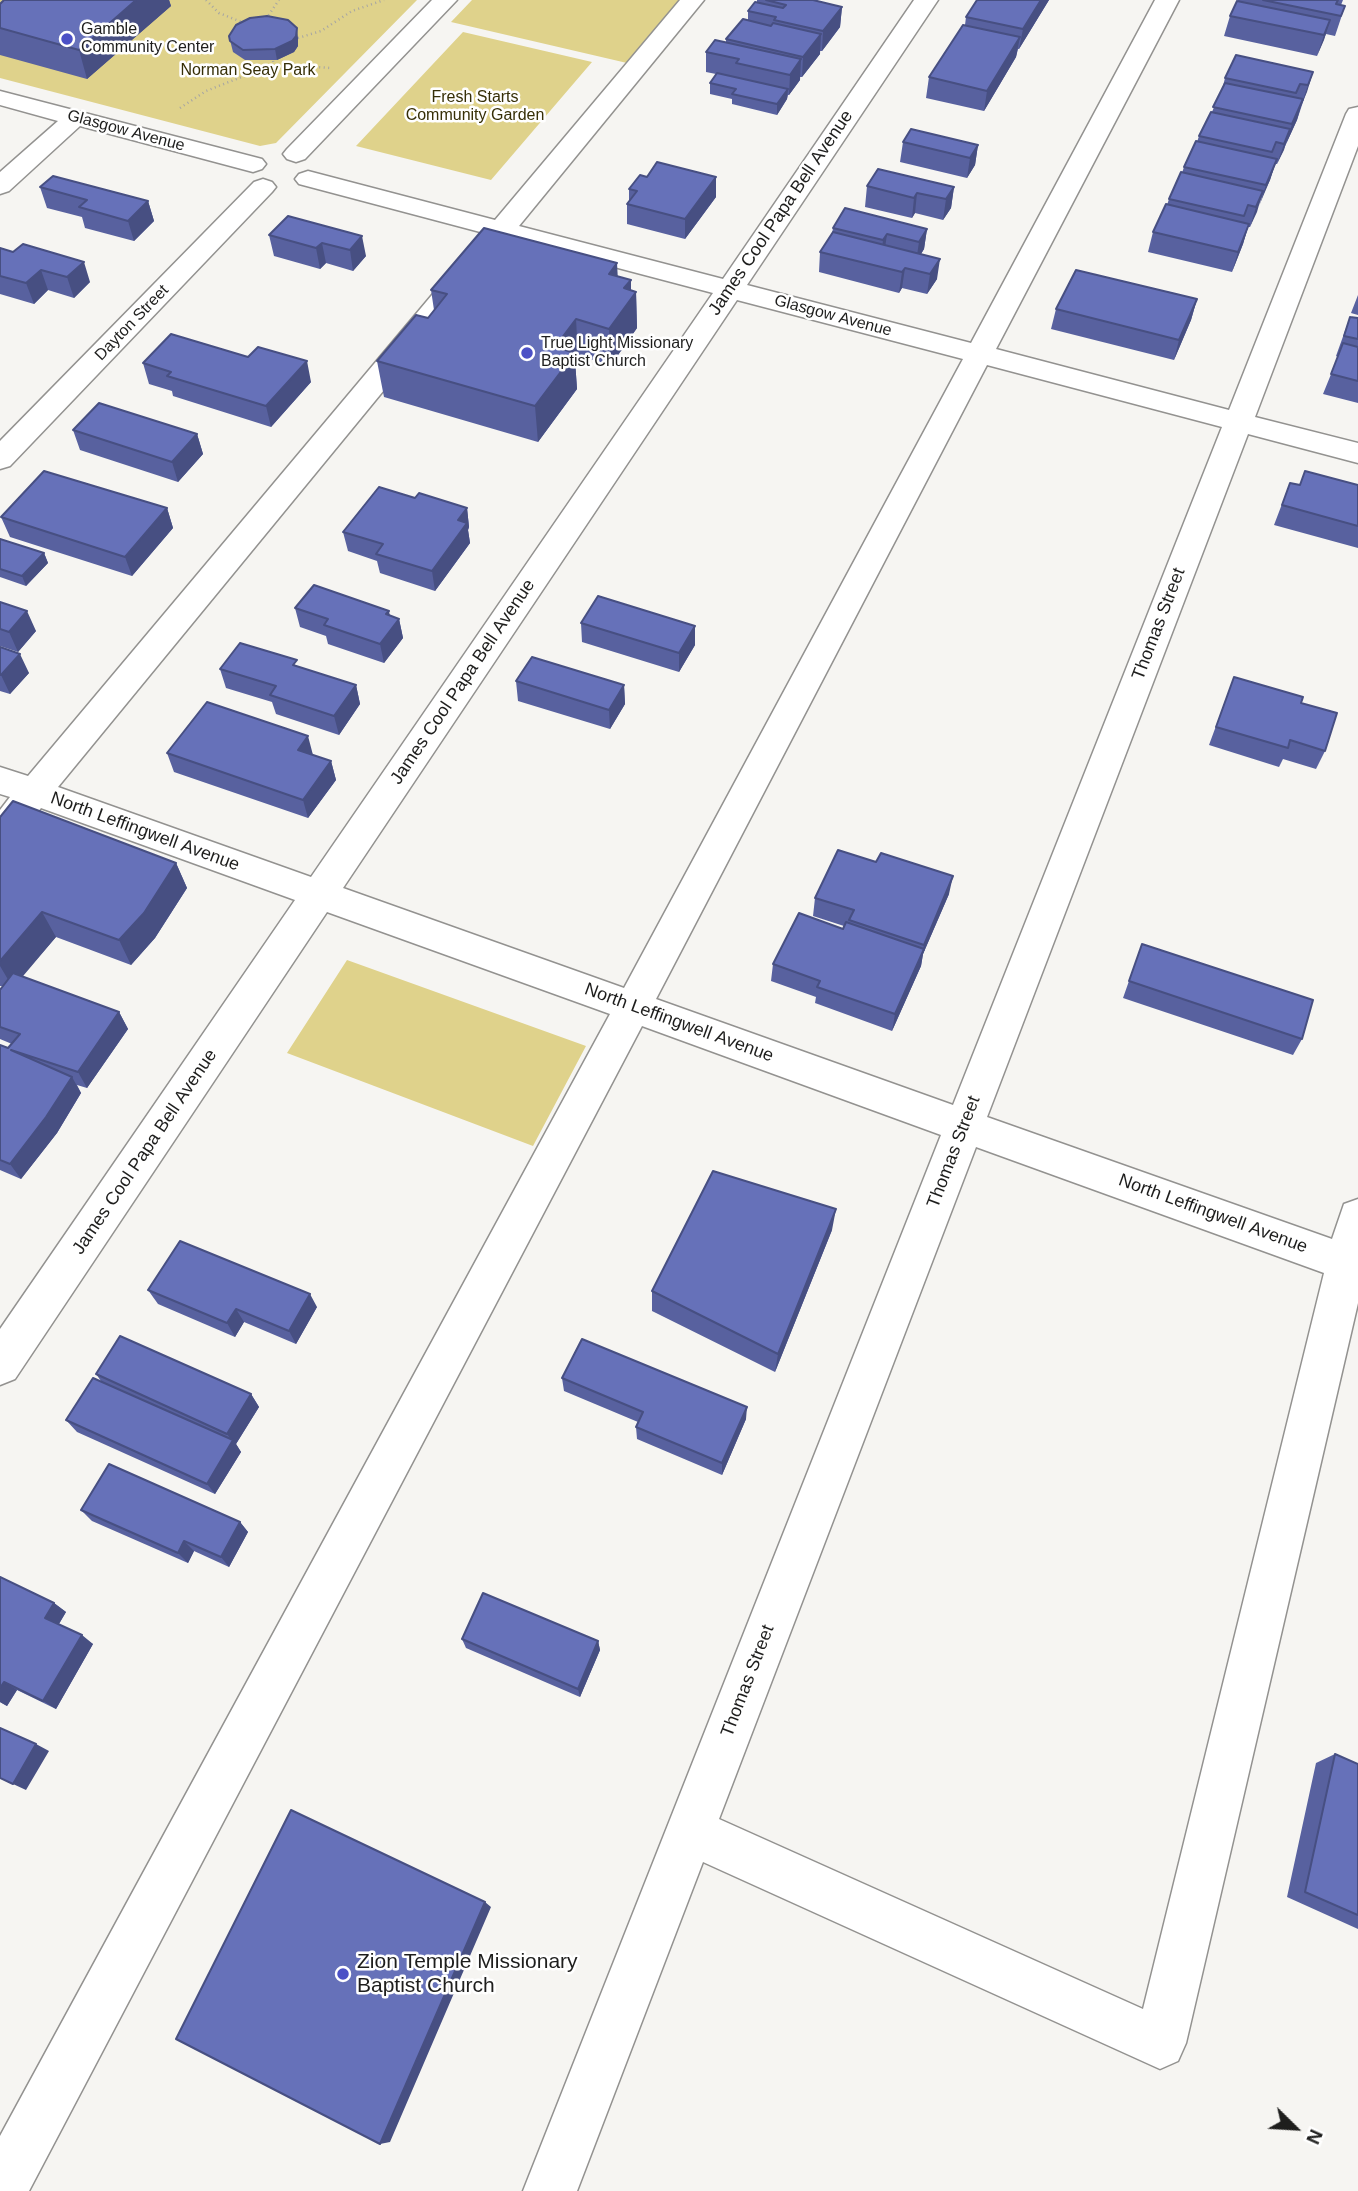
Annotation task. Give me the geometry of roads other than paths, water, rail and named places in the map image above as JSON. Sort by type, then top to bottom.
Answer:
[{"type":"street","points":[[296,153],[445,0]]},
{"type":"street","points":[[0,834],[692,0]]},
{"type":"street","name":"James Cool Papa Bell Avenue","points":[[0,1365],[926,0]]},
{"type":"street","points":[[0,2190],[633,1007],[1167,0]]},
{"type":"street","name":"Glasgow Avenue","points":[[0,98],[75,118],[258,176]]},
{"type":"street","name":"Thomas Street","points":[[550,2191],[1358,114]]},
{"type":"street","points":[[0,186],[75,118]]},
{"type":"street","points":[[296,153],[310,161],[313,167],[308,179],[293,187],[258,176],[267,155],[296,153]]},
{"type":"street","name":"Dayton Street","points":[[0,459],[258,176]]},
{"type":"street","name":"Glasgow Avenue","points":[[308,179],[1358,453]]},
{"type":"street","name":"North Leffingwell Avenue","points":[[0,780],[1353,1265]]},
{"type":"street","points":[[690,1831],[1160,2043],[1353,1265],[1358,1217]]},
{"type":"place","name":"Gamble Community Center","points":[[67,39]]},
{"type":"place","name":"True Light Missionary Baptist Church","points":[[527,353]]},
{"type":"place","name":"Zion Temple Missionary Baptist Church","points":[[343,1974]]},
{"type":"park label","name":"Norman Seay Park","points":[[248,71]]},
{"type":"park label","name":"Fresh Starts Community Garden","points":[[475,107]]}]
